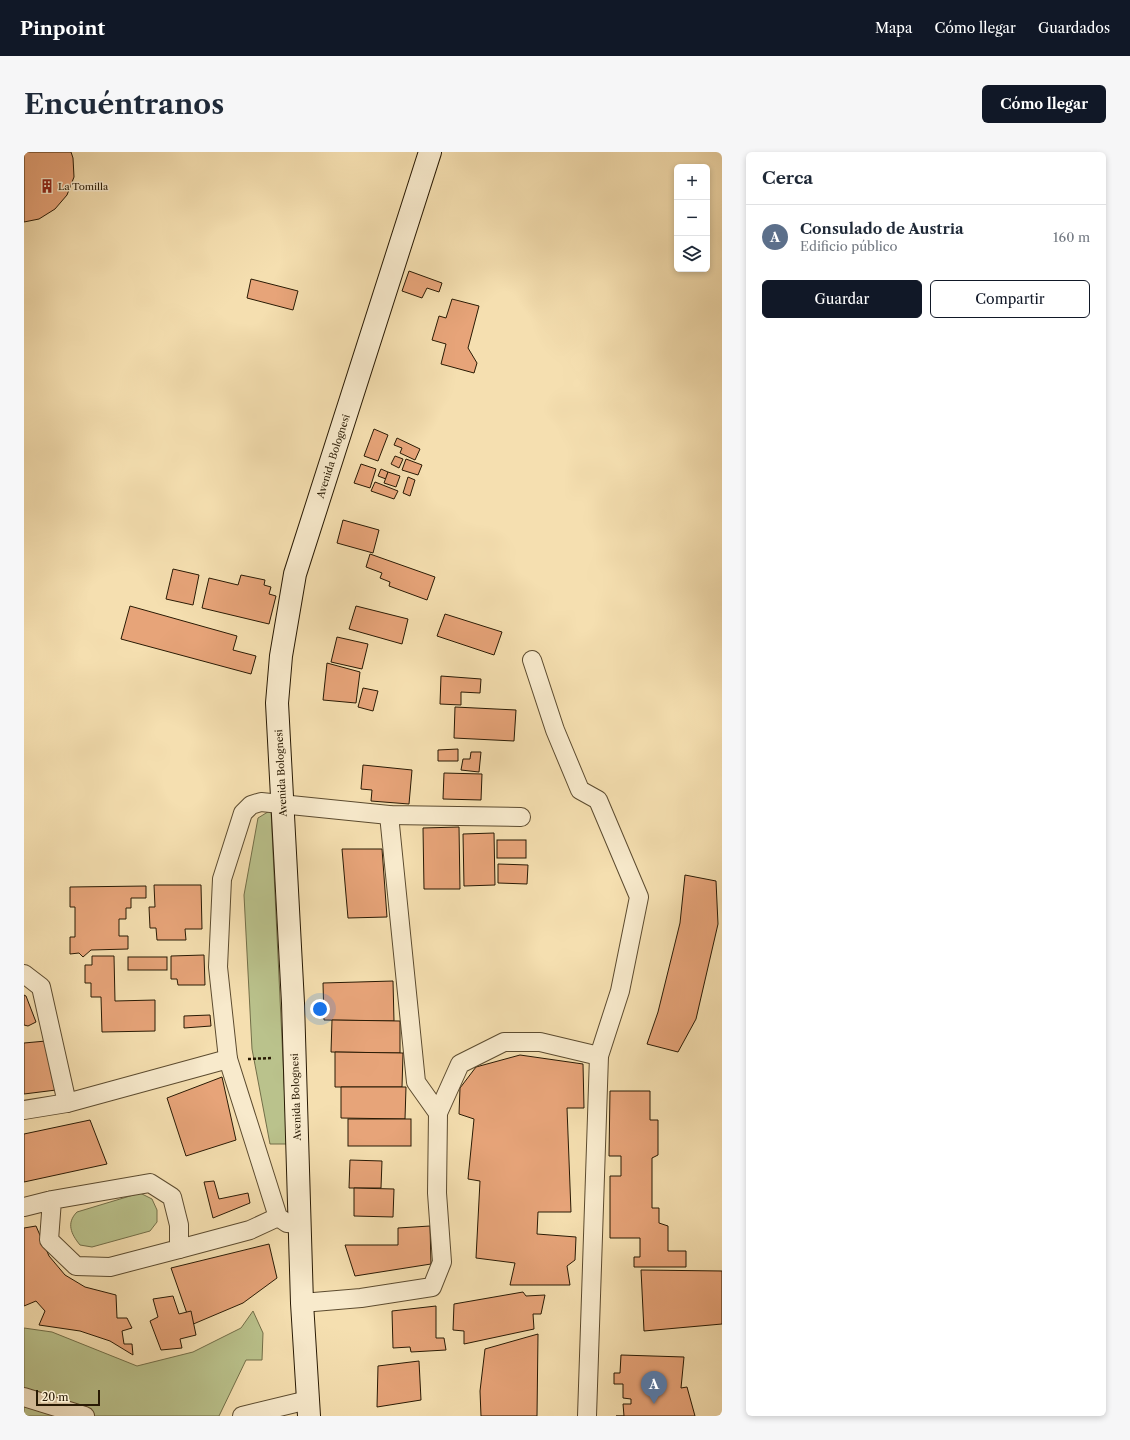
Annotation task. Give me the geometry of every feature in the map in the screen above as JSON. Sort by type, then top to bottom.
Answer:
[{"type":"main road","name":"Avenida Bolognesi","points":[[308,1408],[302,1303],[294,1058],[277,702],[281,656],[295,574],[430,152]]},
{"type":"street","points":[[532,660],[554,730],[580,790],[598,800],[639,897],[620,991],[599,1056],[587,1416]]},
{"type":"street","points":[[300,1224],[287,1223],[278,1218],[228,1059],[218,967],[222,879],[243,813],[251,805],[261,802],[389,815],[521,817]]},
{"type":"street","points":[[389,815],[416,1082],[438,1113]]},
{"type":"street","points":[[24,974],[41,987],[67,1103]]},
{"type":"street","points":[[302,1303],[361,1298],[432,1287],[442,1262],[437,1193],[438,1113],[460,1064],[504,1042],[540,1042],[599,1056]]},
{"type":"street","points":[[24,1110],[67,1103],[228,1059]]},
{"type":"street","points":[[24,1207],[52,1200],[150,1183],[172,1197],[179,1224],[179,1249]]},
{"type":"street","points":[[52,1200],[48,1240],[76,1266],[110,1267],[250,1230],[278,1218]]},
{"type":"street","points":[[24,1397],[85,1416]]},
{"type":"street","points":[[242,1416],[308,1408]]},
{"type":"path","points":[[228,1059],[294,1058]]},
{"type":"green space","points":[[271,810],[287,1144],[270,1144],[252,1049],[244,895],[258,818]]},
{"type":"green space","points":[[140,1193],[152,1199],[157,1210],[157,1222],[150,1231],[92,1247],[80,1245],[74,1237],[71,1228],[72,1220],[77,1212]]},
{"type":"green space","points":[[253,1311],[263,1333],[262,1360],[246,1360],[219,1416],[24,1416],[24,1328],[52,1332],[137,1366],[193,1352],[241,1328]]},
{"type":"building","name":"La Tomilla","points":[[24,152],[71,152],[73,158],[74,177],[67,195],[55,209],[39,219],[24,222]]},
{"type":"building","points":[[409,271],[442,283],[439,292],[427,288],[422,298],[402,291]]},
{"type":"building","points":[[251,279],[298,291],[293,310],[247,298]]},
{"type":"building","points":[[452,299],[479,306],[468,348],[477,363],[474,373],[441,364],[446,344],[432,340],[439,316],[446,318]]},
{"type":"building","points":[[374,429],[388,435],[378,461],[364,456]]},
{"type":"building","points":[[397,438],[420,449],[415,460],[400,453],[402,448],[394,445]]},
{"type":"building","points":[[395,456],[403,459],[399,468],[391,464]]},
{"type":"building","points":[[406,459],[422,465],[418,475],[402,470]]},
{"type":"building","points":[[361,464],[376,469],[370,488],[354,483]]},
{"type":"building","points":[[381,469],[388,472],[386,479],[378,476]]},
{"type":"building","points":[[388,472],[400,476],[396,487],[384,483]]},
{"type":"building","points":[[408,477],[415,480],[410,496],[403,493]]},
{"type":"building","points":[[375,482],[398,491],[394,499],[371,491]]},
{"type":"building","points":[[343,520],[379,530],[373,553],[337,543]]},
{"type":"building","points":[[370,554],[435,577],[427,600],[389,586],[390,582],[380,578],[382,573],[366,567]]},
{"type":"building","points":[[173,569],[199,575],[193,605],[166,599]]},
{"type":"building","points":[[241,575],[265,580],[264,585],[271,587],[269,594],[276,596],[269,624],[202,608],[209,578],[238,585]]},
{"type":"building","points":[[130,606],[237,636],[233,650],[256,656],[251,674],[121,639]]},
{"type":"building","points":[[356,606],[408,619],[402,644],[349,629]]},
{"type":"building","points":[[445,614],[502,632],[494,655],[437,636]]},
{"type":"building","points":[[337,637],[368,644],[362,669],[331,662]]},
{"type":"building","points":[[327,663],[360,672],[356,703],[323,700]]},
{"type":"building","points":[[441,676],[481,679],[480,693],[461,692],[461,705],[440,704]]},
{"type":"building","points":[[363,688],[378,691],[373,711],[358,707]]},
{"type":"building","points":[[455,707],[516,710],[514,741],[454,738]]},
{"type":"building","points":[[458,749],[458,761],[438,761],[438,750]]},
{"type":"building","points":[[471,752],[481,752],[479,772],[461,770],[463,759],[470,759]]},
{"type":"building","points":[[363,765],[412,770],[409,804],[371,801],[372,790],[361,789]]},
{"type":"building","points":[[444,773],[482,774],[481,800],[443,799]]},
{"type":"building","points":[[459,827],[460,889],[424,889],[423,828]]},
{"type":"building","points":[[494,833],[495,885],[464,886],[463,834]]},
{"type":"building","points":[[497,840],[526,840],[526,858],[497,858]]},
{"type":"building","points":[[342,849],[382,849],[387,917],[348,918]]},
{"type":"building","points":[[498,864],[528,865],[527,884],[498,883]]},
{"type":"building","points":[[685,875],[716,881],[718,924],[696,1019],[678,1052],[647,1044],[658,1012],[680,923]]},
{"type":"building","points":[[154,885],[201,885],[202,929],[185,929],[186,940],[157,940],[156,928],[150,928],[149,907],[155,907]]},
{"type":"building","points":[[146,886],[146,898],[131,898],[131,908],[126,908],[126,919],[119,919],[119,936],[128,936],[128,949],[91,950],[83,957],[79,953],[70,954],[70,937],[75,937],[75,907],[70,907],[70,887]]},
{"type":"building","points":[[204,955],[205,985],[178,985],[177,979],[171,979],[171,956]]},
{"type":"building","points":[[92,956],[114,956],[115,1001],[155,1000],[155,1031],[102,1032],[101,997],[91,997],[91,983],[85,983],[85,965],[92,965]]},
{"type":"building","points":[[128,957],[167,957],[167,970],[128,970]]},
{"type":"building","points":[[393,981],[394,1021],[324,1020],[323,983]]},
{"type":"building","points":[[24,995],[26,996],[36,1022],[28,1026],[24,1025]]},
{"type":"building","points":[[210,1015],[211,1026],[184,1028],[184,1016]]},
{"type":"building","points":[[332,1020],[400,1021],[400,1053],[331,1052]]},
{"type":"building","points":[[46,1041],[56,1090],[24,1094],[24,1043]]},
{"type":"building","points":[[335,1052],[403,1053],[402,1087],[335,1087]]},
{"type":"building","points":[[520,1055],[583,1064],[584,1108],[567,1108],[571,1212],[538,1212],[537,1234],[576,1237],[575,1260],[567,1266],[570,1285],[510,1285],[515,1263],[476,1258],[480,1181],[468,1179],[474,1119],[459,1114],[460,1088],[476,1067]]},
{"type":"building","points":[[222,1077],[236,1140],[186,1156],[167,1098]]},
{"type":"building","points":[[341,1087],[406,1087],[405,1119],[341,1118]]},
{"type":"building","points":[[610,1091],[650,1091],[650,1120],[658,1120],[658,1155],[652,1158],[652,1208],[659,1208],[659,1223],[668,1226],[668,1251],[686,1251],[686,1267],[634,1267],[634,1257],[640,1257],[640,1238],[610,1238],[610,1176],[621,1176],[621,1156],[609,1156]]},
{"type":"building","points":[[348,1119],[411,1119],[411,1146],[348,1146]]},
{"type":"building","points":[[90,1120],[107,1164],[24,1182],[24,1134]]},
{"type":"building","points":[[350,1160],[382,1161],[381,1188],[349,1188]]},
{"type":"building","points":[[214,1181],[219,1199],[248,1193],[250,1203],[213,1218],[204,1182]]},
{"type":"building","points":[[354,1188],[394,1189],[393,1217],[354,1216]]},
{"type":"building","points":[[36,1226],[49,1256],[65,1275],[85,1287],[116,1295],[117,1318],[127,1318],[132,1328],[122,1331],[124,1344],[132,1344],[133,1355],[110,1341],[80,1331],[39,1325],[45,1311],[36,1301],[24,1306],[24,1228]]},
{"type":"building","points":[[430,1226],[431,1264],[355,1276],[345,1245],[398,1245],[398,1228]]},
{"type":"building","points":[[269,1244],[277,1278],[243,1303],[191,1325],[171,1268]]},
{"type":"building","points":[[641,1270],[722,1271],[722,1324],[644,1331]]},
{"type":"building","points":[[523,1292],[526,1296],[545,1295],[541,1314],[533,1314],[534,1329],[464,1344],[464,1331],[453,1330],[454,1304]]},
{"type":"building","points":[[173,1296],[179,1314],[191,1311],[196,1335],[180,1339],[182,1348],[161,1350],[150,1321],[158,1317],[153,1299]]},
{"type":"building","points":[[436,1306],[436,1338],[444,1338],[446,1350],[411,1352],[410,1347],[393,1348],[392,1311]]},
{"type":"building","points":[[538,1334],[537,1416],[481,1416],[480,1391],[485,1349]]},
{"type":"building","points":[[621,1355],[684,1357],[681,1388],[687,1387],[695,1416],[624,1416],[623,1404],[631,1404],[631,1399],[623,1398],[623,1384],[614,1384],[614,1373],[620,1373]]},
{"type":"building","points":[[419,1361],[421,1400],[377,1407],[378,1366]]},
{"type":"place","name":"La Tomilla","points":[[47,186]]},
{"type":"place","name":"Consulado de Austria","points":[[654,1404]]}]
